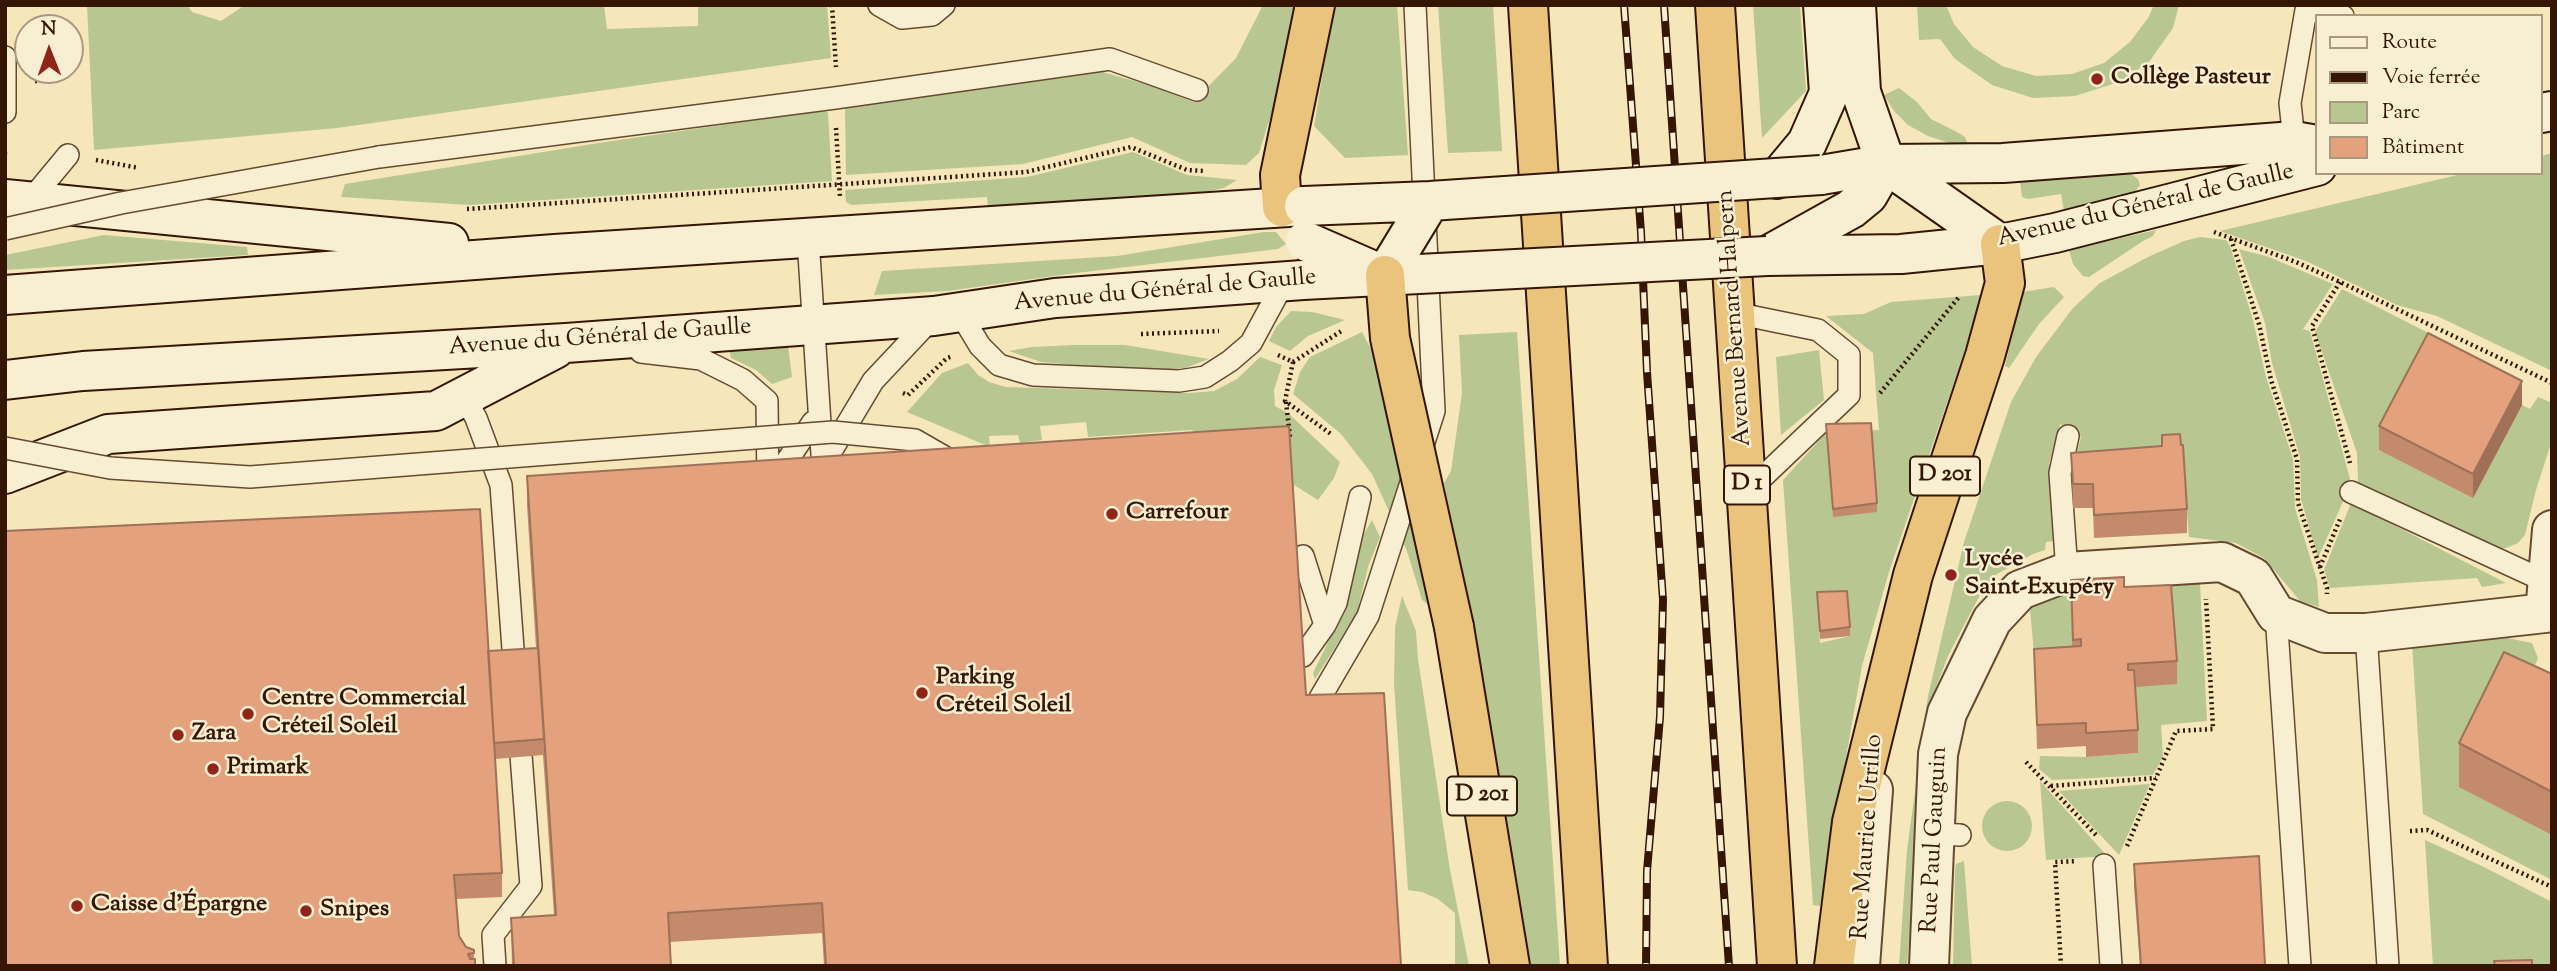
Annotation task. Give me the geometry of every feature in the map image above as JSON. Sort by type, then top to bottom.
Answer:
[{"type":"highway","points":[[1297,218],[1280,175],[1315,5]]},
{"type":"highway","points":[[1528,5],[1588,966]]},
{"type":"highway","name":"Avenue Bernard Halpern","points":[[1715,5],[1777,966]]},
{"type":"highway","name":"D 201","points":[[1833,966],[1852,822],[1878,708],[1913,575],[1985,356],[2005,283],[2000,244]]},
{"type":"highway","name":"D 201","points":[[1385,275],[1390,338],[1454,627],[1510,966]]},
{"type":"main road","points":[[1814,159],[1829,93],[1824,5]]},
{"type":"main road","points":[[1856,5],[1861,92],[1886,164],[2000,244]]},
{"type":"main road","name":"Avenue du Général de Gaulle","points":[[5,295],[555,254],[808,239],[1297,218],[1430,201],[1777,179],[1814,159],[1886,164],[2003,163],[2309,151]]},
{"type":"main road","name":"Avenue du Général de Gaulle","points":[[5,380],[83,371],[566,344],[947,315],[1055,298],[1293,281],[1767,256],[1933,251],[2000,244],[2107,220],[2309,151]]},
{"type":"main road","points":[[1767,256],[1851,209],[1868,195],[1886,164]]},
{"type":"main road","points":[[1297,218],[1385,275],[1430,201]]},
{"type":"main road","points":[[13,210],[555,254]]},
{"type":"main road","points":[[5,474],[108,434],[436,411],[566,344]]},
{"type":"main road","points":[[2276,614],[2325,633],[2366,633],[2548,605],[2552,530]]},
{"type":"main road","name":"Rue Paul Gauguin","points":[[1929,966],[1947,834],[1938,754],[1947,713],[1992,620],[2020,590],[2067,572],[2222,562],[2253,577],[2276,614]]},
{"type":"main road","name":"Rue Maurice Utrillo","points":[[1860,966],[1878,708]]},
{"type":"lane","points":[[879,5],[902,18],[932,15],[944,5]]},
{"type":"lane","points":[[1320,698],[1368,616],[1434,411],[1415,5]]},
{"type":"lane","points":[[2309,151],[2290,103],[2306,10],[2331,14]]},
{"type":"lane","points":[[5,57],[5,113]]},
{"type":"lane","points":[[13,210],[121,202],[379,157],[835,99],[1110,58],[1198,90]]},
{"type":"lane","points":[[13,210],[68,155]]},
{"type":"lane","points":[[808,239],[823,475],[873,381],[947,315],[999,365],[1033,376],[1179,381],[1205,377],[1251,343],[1293,281]]},
{"type":"lane","points":[[1735,313],[1818,330],[1849,355],[1849,395],[1748,491]]},
{"type":"lane","points":[[566,344],[701,359],[743,380],[767,401],[768,490],[820,412]]},
{"type":"lane","points":[[464,396],[476,418],[501,485],[531,886],[493,934],[495,966]]},
{"type":"lane","points":[[5,448],[110,468],[250,477],[833,432],[915,440],[964,468],[969,476]]},
{"type":"lane","points":[[2067,572],[2060,473],[2068,436]]},
{"type":"lane","points":[[2351,492],[2548,605]]},
{"type":"lane","points":[[1303,656],[1325,625],[1336,603],[1360,496]]},
{"type":"lane","points":[[1303,556],[1325,625]]},
{"type":"lane","points":[[2276,614],[2300,966]]},
{"type":"lane","points":[[2366,633],[2388,966]]},
{"type":"lane","points":[[2105,855],[2111,966]]},
{"type":"path","points":[[458,209],[1026,172],[1131,147],[1187,170],[1214,172]]},
{"type":"path","points":[[2207,229],[2340,282],[2552,383]]},
{"type":"path","points":[[2231,239],[2259,324],[2271,380],[2297,459],[2298,503],[2327,588],[2325,633]]},
{"type":"path","points":[[2320,568],[2355,482],[2312,326],[2340,282]]},
{"type":"path","points":[[1849,395],[1877,397],[1960,295]]},
{"type":"path","points":[[1290,437],[1285,401],[1293,362]]},
{"type":"path","points":[[1285,401],[1331,434]]},
{"type":"path","points":[[2125,849],[2176,731],[2213,729],[2206,594]]},
{"type":"path","points":[[2026,762],[2050,786],[2105,855]]},
{"type":"path","points":[[2050,786],[2156,778]]},
{"type":"path","points":[[2405,831],[2427,831],[2552,887]]},
{"type":"path","points":[[2062,966],[2055,862],[2082,861]]},
{"type":"green space","points":[[87,5],[187,5],[192,12],[221,21],[245,5],[604,5],[607,29],[698,26],[698,5],[827,5],[831,58],[337,128],[94,150]]},
{"type":"green space","points":[[1263,5],[1295,5],[1285,70],[1259,153],[1246,165],[1190,163],[1132,137],[1023,164],[846,175],[845,108],[1092,69],[1159,88],[1193,102],[1236,58]]},
{"type":"green space","points":[[1334,5],[1397,5],[1408,155],[1345,158],[1314,126]]},
{"type":"green space","points":[[1438,5],[1493,5],[1502,151],[1448,153]]},
{"type":"green space","points":[[1753,5],[1800,5],[1806,91],[1762,138]]},
{"type":"green space","points":[[1917,5],[1946,5],[1954,24],[1973,47],[2002,66],[2036,76],[2072,74],[2104,63],[2130,42],[2154,5],[2179,5],[2173,28],[2149,62],[2119,82],[2075,96],[2033,98],[1992,85],[1955,59],[1940,39],[1919,40]]},
{"type":"green space","points":[[1899,88],[1917,102],[1931,119],[1965,137],[1968,145],[1953,144],[1928,136],[1908,125],[1894,111],[1884,95]]},
{"type":"green space","points":[[824,110],[828,113],[832,181],[469,205],[341,197],[345,184]]},
{"type":"green space","points":[[1133,152],[1187,175],[1237,180],[1224,188],[1209,191],[988,207],[987,197],[851,205],[846,202],[845,190],[1027,177]]},
{"type":"green space","points":[[2552,153],[2552,371],[2437,316],[2397,305],[2306,261],[2220,231],[2458,175],[2543,175],[2543,155]]},
{"type":"green space","points":[[2131,174],[2138,179],[2140,185],[2132,196],[2064,211],[2061,194],[2028,199],[2022,197],[2020,181]]},
{"type":"green space","points":[[2156,230],[2153,236],[2089,277],[2083,276],[2073,264],[2069,250]]},
{"type":"green space","points":[[1276,232],[1286,244],[1278,249],[948,291],[874,295],[882,271],[1117,256]]},
{"type":"green space","points":[[104,235],[247,247],[248,255],[5,270],[5,255]]},
{"type":"green space","points":[[2200,237],[2226,240],[2230,246],[2253,320],[2266,377],[2293,459],[2295,508],[2317,580],[2319,607],[2300,601],[2264,558],[2236,543],[2189,537],[2183,469],[2178,445],[2161,446],[2162,470],[2071,477],[2081,437],[2060,424],[2049,464],[2054,541],[2046,542],[2045,550],[1997,574],[1982,591],[1948,656],[1930,703],[1922,763],[1907,966],[1899,966],[1907,850],[1928,696],[1964,542],[2011,402],[2036,357],[2073,308],[2100,283],[2148,257]]},
{"type":"green space","points":[[2239,249],[2269,257],[2333,284],[2303,329],[2310,331],[2350,479],[2349,488],[2318,558],[2301,499],[2300,457],[2272,363],[2265,323]]},
{"type":"green space","points":[[2054,287],[2064,297],[2039,324],[2009,368],[2005,366],[2022,292]]},
{"type":"green space","points":[[2342,289],[2456,347],[2442,363],[2473,498],[2522,405],[2530,409],[2538,397],[2550,402],[2552,440],[2525,535],[2518,543],[2506,548],[2490,549],[2361,487],[2358,481],[2357,453],[2315,332]]},
{"type":"green space","points":[[1981,295],[1977,315],[1889,572],[1862,666],[1820,906],[1813,905],[1783,480],[1826,433],[1879,430],[1873,353],[1826,316],[1864,314],[1891,302]],"holes":[[[1817,601],[1850,636],[1820,643]]]},
{"type":"green space","points":[[1291,311],[1312,312],[1345,320],[1308,336],[1290,351],[1269,341],[1276,327]]},
{"type":"green space","points":[[1362,332],[1380,366],[1434,609],[1422,600],[1407,551],[1372,474],[1341,434],[1293,394],[1300,372],[1310,357]]},
{"type":"green space","points":[[1517,332],[1560,966],[1528,966],[1481,673],[1444,483],[1451,471],[1462,393],[1459,335]]},
{"type":"green space","points":[[1075,345],[1125,345],[1209,359],[1185,368],[1147,371],[1041,362],[1009,351]]},
{"type":"green space","points":[[788,346],[792,377],[772,384],[756,370],[731,358],[729,349]]},
{"type":"green space","points":[[1819,350],[1824,400],[1781,435],[1776,357]]},
{"type":"green space","points":[[1260,357],[1282,365],[1274,390],[1275,406],[1289,414],[1340,462],[1334,478],[1318,500],[1291,483],[1231,455],[1192,430],[1088,437],[1086,422],[1040,426],[1042,440],[1020,443],[1018,435],[989,436],[990,447],[907,412],[942,373],[968,363],[978,375],[989,382],[1006,387],[1190,393],[1214,391],[1237,379]]},
{"type":"green space","points":[[2351,503],[2506,583],[2482,587],[2477,578],[2330,588],[2324,570]]},
{"type":"green space","points":[[1372,520],[1380,537],[1368,567],[1357,613],[1315,679],[1313,673],[1346,605],[1356,548]]},
{"type":"green space","points":[[2200,583],[2207,721],[2161,725],[2163,756],[2153,775],[2052,780],[2039,769],[2040,756],[2086,757],[2138,753],[2071,604],[2073,663],[2035,664],[2030,609],[2037,603],[2064,592]]},
{"type":"green space","points":[[1402,596],[1416,631],[1450,870],[1469,966],[1455,966],[1455,913],[1438,899],[1422,892],[1408,890],[1394,684],[1395,627]]},
{"type":"green space","points":[[2507,638],[2532,643],[2538,658],[2520,703],[2552,835],[2552,880],[2423,814],[2412,643]]},
{"type":"green space","points":[[2040,781],[2107,856],[2046,860]]},
{"type":"green space","points":[[2150,784],[2119,855],[2059,791]]},
{"type":"green space","points":[[2007,801],[2024,809],[2032,826],[2024,843],[2007,851],[1990,843],[1982,826],[1990,809]]},
{"type":"green space","points":[[2425,840],[2552,902],[2552,966],[2433,966]]},
{"type":"green space","points":[[1964,861],[1972,966],[1953,966],[1955,870],[1956,864]]},
{"type":"building","points":[[2428,333],[2522,381],[2473,474],[2379,426]]},
{"type":"building","points":[[1871,423],[1877,503],[1833,509],[1826,424]]},
{"type":"building","name":"Parking Créteil Soleil","points":[[1289,426],[1306,695],[1384,693],[1401,965],[826,966],[822,903],[668,913],[671,966],[514,966],[511,918],[556,915],[527,476]]},
{"type":"building","points":[[2180,434],[2187,509],[2094,515],[2093,484],[2073,484],[2071,453],[2162,446],[2162,435]]},
{"type":"building","name":"Centre Commercial Créteil Soleil","points":[[480,509],[502,873],[454,875],[459,936],[466,947],[474,950],[474,953],[468,954],[470,959],[475,959],[475,966],[5,966],[5,531]]},
{"type":"building","points":[[2124,577],[2124,587],[2171,585],[2177,661],[2128,664],[2128,670],[2134,670],[2138,730],[2086,733],[2086,723],[2037,725],[2034,649],[2081,646],[2081,639],[2073,640],[2071,580]]},
{"type":"building","points":[[1847,591],[1850,627],[1820,631],[1817,592]]},
{"type":"building","points":[[538,648],[544,739],[494,743],[488,651]]},
{"type":"building","points":[[2504,652],[2552,674],[2552,792],[2459,743]]},
{"type":"building","points":[[2259,856],[2265,965],[2141,966],[2134,864]]},
{"type":"building","points":[[2532,960],[2532,966],[2495,966],[2494,961]]},
{"type":"railway","points":[[1624,5],[1641,232],[1647,372],[1663,600],[1660,717],[1647,871],[1646,966]]},
{"type":"railway","points":[[1664,5],[1729,966]]},
{"type":"place","name":"Collège Pasteur","points":[[2097,79]]},
{"type":"place","name":"Carrefour","points":[[1112,514]]},
{"type":"place","name":"Lycée Saint-Exupéry","points":[[1951,575]]},
{"type":"place","name":"Parking Créteil Soleil","points":[[922,693]]},
{"type":"place","name":"Centre Commercial Créteil Soleil","points":[[248,714]]},
{"type":"place","name":"Zara","points":[[178,735]]},
{"type":"place","name":"Primark","points":[[213,769]]},
{"type":"place","name":"Caisse d'Épargne","points":[[77,906]]},
{"type":"place","name":"Snipes","points":[[306,911]]}]
